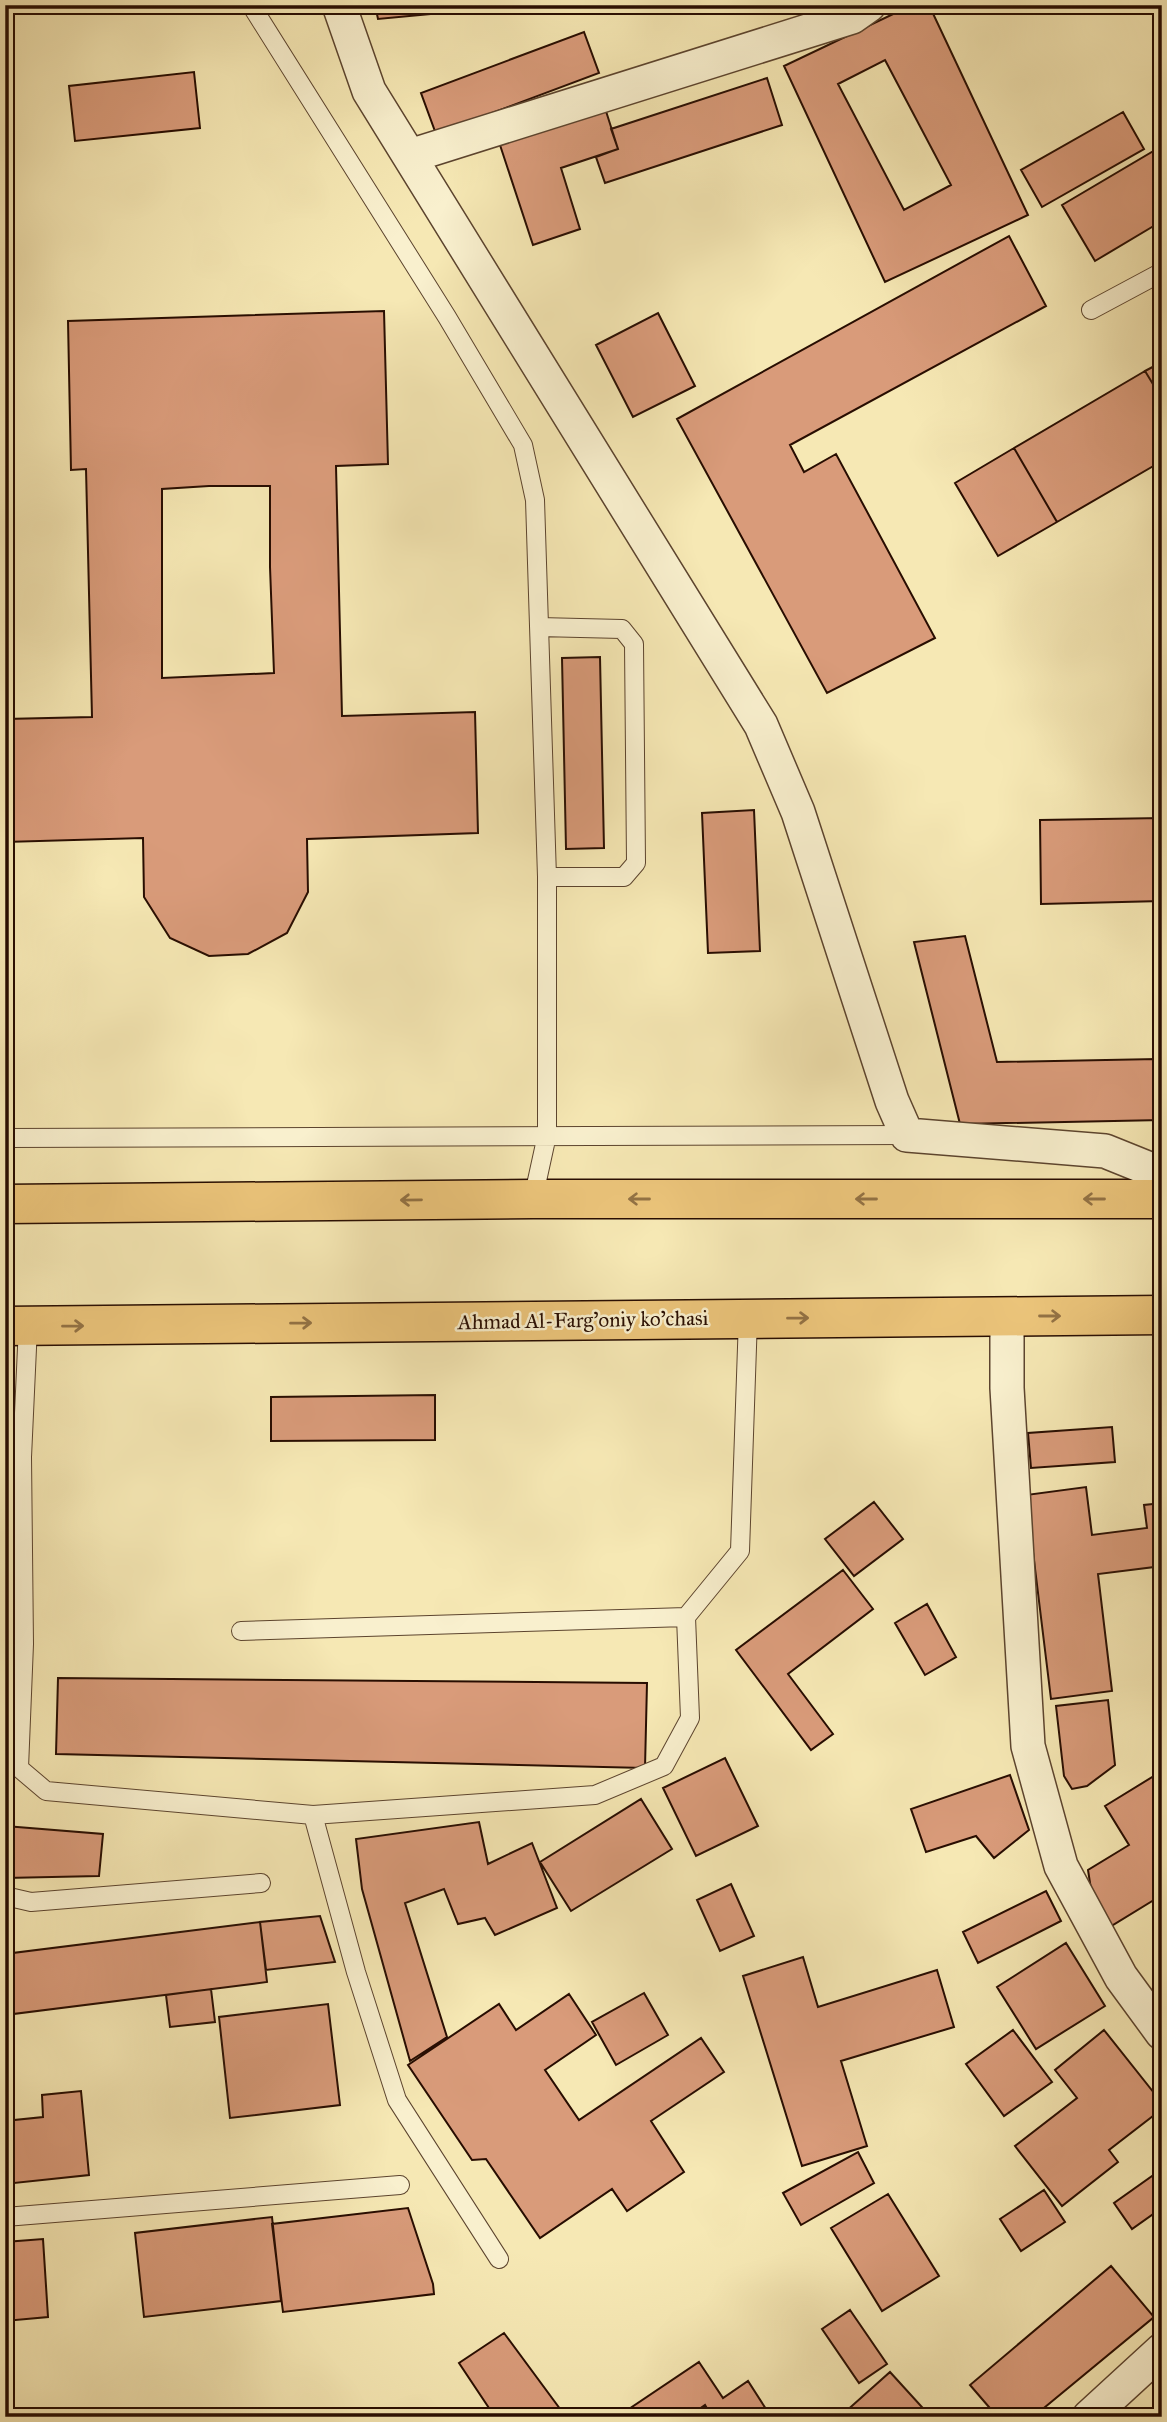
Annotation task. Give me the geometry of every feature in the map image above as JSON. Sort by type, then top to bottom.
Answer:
[{"type":"highway","points":[[5,1204],[533,1199],[1157,1199]]},
{"type":"highway","name":"Ahmad Al-Farg'oniy ko'chasi","points":[[17,1326],[1162,1315]]},
{"type":"street","points":[[339,5],[369,92],[761,725],[799,812],[892,1101],[907,1135],[1105,1151],[1162,1174],[1157,1199]]},
{"type":"street","points":[[410,156],[852,17],[869,5]]},
{"type":"street","points":[[1007,1316],[1007,1388],[1028,1746],[1061,1866],[1121,1977],[1162,2033]]},
{"type":"street","points":[[1089,2417],[1162,2350]]},
{"type":"lane","points":[[251,5],[447,317],[523,445],[535,500],[547,877],[547,1135],[533,1199]]},
{"type":"lane","points":[[1091,310],[1162,272]]},
{"type":"lane","points":[[539,627],[622,629],[634,644],[636,863],[624,877],[547,877]]},
{"type":"lane","points":[[5,1138],[907,1135]]},
{"type":"lane","points":[[17,1326],[14,1457],[24,1644],[19,1768],[46,1791],[313,1815],[595,1795],[664,1766],[690,1718],[686,1617],[740,1550],[748,1318]]},
{"type":"lane","points":[[241,1631],[686,1617]]},
{"type":"lane","points":[[313,1815],[356,1972],[397,2100],[499,2259]]},
{"type":"lane","points":[[5,1896],[31,1902],[261,1883]]},
{"type":"lane","points":[[5,2217],[400,2185]]},
{"type":"building","points":[[375,5],[461,5],[462,11],[378,19]]},
{"type":"building","points":[[912,5],[929,5],[1028,215],[885,282],[784,66]],"holes":[[[885,60],[951,185],[904,210],[838,84]]]},
{"type":"building","points":[[584,32],[599,73],[436,134],[421,93]]},
{"type":"building","points":[[194,72],[200,128],[75,141],[69,86]]},
{"type":"building","points":[[767,78],[782,125],[605,183],[596,157],[618,149],[611,129]]},
{"type":"building","points":[[605,108],[618,149],[561,168],[580,229],[533,245],[499,142]]},
{"type":"building","points":[[1123,112],[1144,149],[1042,207],[1021,170]]},
{"type":"building","points":[[1162,146],[1162,221],[1095,261],[1062,205]]},
{"type":"building","points":[[1009,236],[1046,306],[790,445],[804,472],[836,454],[935,638],[827,693],[677,419]]},
{"type":"building","points":[[384,311],[388,464],[336,466],[342,716],[475,712],[478,833],[307,839],[308,892],[287,933],[248,954],[209,956],[170,938],[144,897],[143,838],[5,842],[5,719],[92,717],[86,469],[71,470],[68,321]],"holes":[[[270,486],[274,673],[162,678],[162,489]]]},
{"type":"building","points":[[658,313],[695,386],[633,417],[596,345]]},
{"type":"building","points":[[1162,362],[1162,399],[1145,371]]},
{"type":"building","points":[[1145,371],[1162,399],[1162,461],[1057,522],[1014,448]]},
{"type":"building","points":[[1014,448],[1057,522],[998,556],[955,483]]},
{"type":"building","points":[[600,657],[604,848],[566,849],[562,658]]},
{"type":"building","points":[[754,810],[760,951],[708,953],[702,813]]},
{"type":"building","points":[[1162,818],[1162,901],[1041,904],[1040,820]]},
{"type":"building","points":[[965,936],[997,1062],[1157,1059],[1162,1094],[1162,1120],[960,1124],[914,942]]},
{"type":"building","points":[[435,1395],[435,1440],[271,1441],[271,1397]]},
{"type":"building","points":[[1112,1427],[1115,1462],[1031,1468],[1028,1433]]},
{"type":"building","points":[[1086,1487],[1092,1535],[1147,1528],[1144,1505],[1162,1503],[1162,1566],[1098,1574],[1112,1691],[1051,1699],[1026,1495]]},
{"type":"building","points":[[874,1502],[903,1539],[854,1576],[825,1539]]},
{"type":"building","points":[[843,1570],[873,1609],[788,1674],[833,1734],[811,1750],[736,1650]]},
{"type":"building","points":[[927,1604],[956,1657],[925,1675],[895,1623]]},
{"type":"building","points":[[58,1678],[647,1683],[645,1768],[56,1754]]},
{"type":"building","points":[[1108,1700],[1115,1765],[1087,1786],[1072,1789],[1064,1776],[1056,1706]]},
{"type":"building","points":[[725,1758],[758,1826],[696,1856],[663,1788]]},
{"type":"building","points":[[1162,1771],[1162,1895],[1108,1928],[1093,1902],[1088,1870],[1129,1845],[1105,1806]]},
{"type":"building","points":[[1010,1775],[1029,1830],[994,1858],[976,1836],[926,1852],[911,1809]]},
{"type":"building","points":[[641,1799],[672,1849],[571,1911],[540,1862]]},
{"type":"building","points":[[479,1822],[488,1864],[532,1843],[557,1908],[495,1935],[485,1918],[458,1924],[444,1889],[405,1903],[447,2037],[410,2061],[362,1889],[356,1839]]},
{"type":"building","points":[[5,1826],[103,1834],[99,1876],[5,1878]]},
{"type":"building","points":[[731,1884],[754,1936],[720,1951],[697,1900]]},
{"type":"building","points":[[1046,1891],[1061,1921],[978,1963],[963,1932]]},
{"type":"building","points":[[320,1916],[335,1962],[266,1970],[260,1922]]},
{"type":"building","points":[[260,1922],[267,1982],[5,2015],[5,1954]]},
{"type":"building","points":[[1066,1943],[1105,2006],[1036,2049],[997,1987]]},
{"type":"building","points":[[803,1957],[818,2007],[937,1970],[954,2027],[841,2061],[867,2146],[802,2166],[743,1976]]},
{"type":"building","points":[[211,1989],[215,2022],[170,2027],[166,1995]]},
{"type":"building","points":[[644,1993],[668,2035],[616,2065],[592,2022]]},
{"type":"building","points":[[569,1994],[596,2035],[545,2070],[579,2120],[701,2038],[724,2072],[651,2121],[684,2172],[627,2211],[612,2189],[540,2238],[486,2159],[472,2160],[408,2065],[499,2004],[516,2030]]},
{"type":"building","points":[[328,2004],[340,2105],[230,2118],[219,2017]]},
{"type":"building","points":[[1013,2030],[1052,2082],[1004,2116],[966,2064]]},
{"type":"building","points":[[1104,2030],[1162,2103],[1162,2109],[1109,2150],[1118,2162],[1062,2206],[1015,2146],[1077,2098],[1055,2070]]},
{"type":"building","points":[[81,2091],[89,2175],[5,2184],[5,2121],[43,2117],[42,2095]]},
{"type":"building","points":[[858,2152],[874,2183],[801,2225],[783,2193]]},
{"type":"building","points":[[1162,2169],[1162,2214],[1159,2210],[1132,2229],[1114,2203]]},
{"type":"building","points":[[1044,2190],[1065,2222],[1021,2251],[1000,2219]]},
{"type":"building","points":[[888,2194],[939,2276],[882,2311],[831,2228]]},
{"type":"building","points":[[408,2208],[434,2294],[283,2312],[272,2224]]},
{"type":"building","points":[[272,2217],[281,2301],[144,2317],[135,2233]]},
{"type":"building","points":[[43,2239],[48,2317],[5,2321],[5,2242]]},
{"type":"building","points":[[1111,2266],[1154,2317],[1033,2417],[992,2417],[995,2414],[970,2385]]},
{"type":"building","points":[[850,2310],[887,2364],[859,2383],[822,2329]]},
{"type":"building","points":[[504,2333],[566,2417],[495,2417],[459,2363]]},
{"type":"building","points":[[699,2362],[723,2398],[748,2381],[766,2409],[754,2417],[712,2417],[705,2405],[688,2417],[617,2417]]},
{"type":"building","points":[[890,2372],[931,2417],[848,2417],[844,2413]]}]
